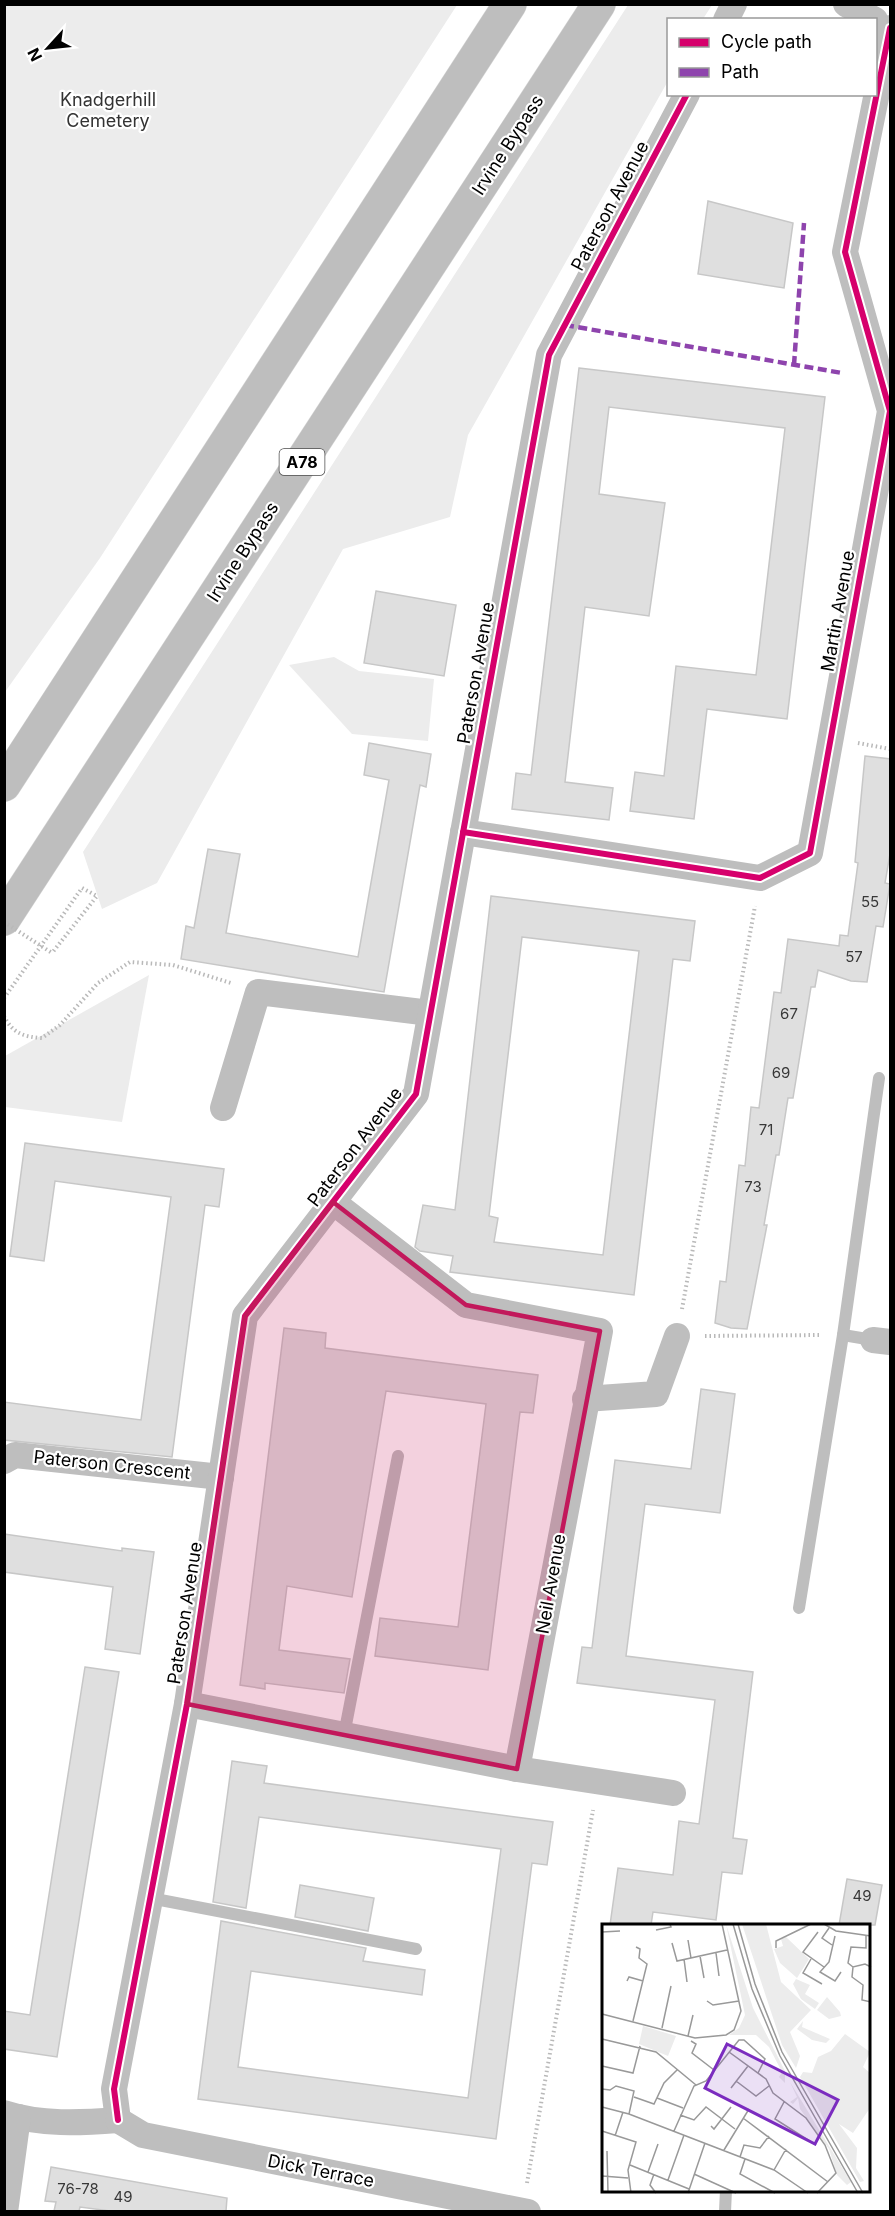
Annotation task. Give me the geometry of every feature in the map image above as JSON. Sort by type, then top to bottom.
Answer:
[{"type":"highway","points":[[4,785],[510,4]]},
{"type":"highway","name":"Irvine Bypass","points":[[4,921],[599,4]]},
{"type":"street","points":[[727,18],[734,4]]},
{"type":"street","name":"Martin Avenue","points":[[846,4],[871,18]]},
{"type":"street","name":"Martin Avenue","points":[[760,878],[810,853],[890,411],[845,252],[891,28],[877,21]]},
{"type":"street","name":"Paterson Avenue","points":[[118,2120],[114,2089],[187,1704],[245,1316],[416,1094],[549,355],[686,96]]},
{"type":"street","points":[[463,832],[760,878]]},
{"type":"street","points":[[223,1108],[258,992],[430,1013]]},
{"type":"street","name":"Neil Avenue","points":[[333,1202],[466,1305],[600,1331],[585,1400],[517,1769]]},
{"type":"street","points":[[585,1400],[656,1394],[677,1336]]},
{"type":"street","name":"Paterson Crescent","points":[[4,1461],[15,1455],[221,1477]]},
{"type":"street","points":[[187,1704],[517,1769],[673,1793]]},
{"type":"street","points":[[6,2203],[11,2115],[70,2123],[118,2120]]},
{"type":"street","name":"Dick Terrace","points":[[118,2120],[143,2135],[524,2211]]},
{"type":"lane","points":[[799,1608],[843,1335],[879,1078]]},
{"type":"lane","points":[[843,1335],[882,1341]]},
{"type":"lane","points":[[344,1735],[398,1456]]},
{"type":"lane","points":[[150,1898],[416,1949]]},
{"type":"lane","points":[[725,2211],[726,2192]]},
{"type":"path","points":[[760,878],[677,1336],[843,1335]]},
{"type":"path","points":[[4,921],[33,941],[42,947],[52,953],[97,896],[82,888],[50,934],[43,943],[37,952],[30,961],[4,998]]},
{"type":"path","points":[[4,1016],[10,1028],[28,1037],[42,1038],[60,1025],[98,983],[130,962],[172,965],[258,992]]},
{"type":"path","points":[[524,2211],[598,1782]]},
{"type":"highlighted area","points":[[333,1202],[466,1305],[600,1331],[517,1769],[187,1704],[245,1316]]},
{"type":"green space","name":"Knadgerhill Cemetery","points":[[5,4],[457,5],[100,558],[5,692]]},
{"type":"green space","points":[[628,5],[712,5],[704,18],[667,18],[667,83],[468,435],[450,517],[343,549],[157,883],[102,909],[83,852]]},
{"type":"green space","points":[[334,657],[359,671],[434,679],[428,741],[352,734],[289,665]]},
{"type":"green space","points":[[149,975],[122,1122],[5,1107],[5,1056]]},
{"type":"building","points":[[708,201],[793,223],[784,288],[698,274]]},
{"type":"building","points":[[579,368],[825,397],[787,719],[707,709],[694,819],[630,811],[635,772],[664,776],[676,666],[756,675],[785,428],[609,407],[599,494],[665,503],[649,616],[585,607],[565,782],[613,788],[609,820],[512,809],[516,773],[531,775]]},
{"type":"building","points":[[376,591],[456,605],[444,676],[364,663]]},
{"type":"building","points":[[369,743],[431,754],[426,787],[420,785],[384,992],[181,959],[186,926],[194,928],[208,849],[240,854],[226,933],[358,957],[389,780],[364,775]]},
{"type":"building","points":[[865,756],[891,759],[891,848],[885,883],[890,884],[883,927],[876,926],[867,982],[851,981],[818,970],[815,987],[811,987],[793,1098],[788,1098],[779,1155],[776,1155],[764,1225],[767,1225],[747,1329],[731,1328],[715,1323],[720,1281],[726,1282],[739,1165],[745,1166],[751,1107],[759,1108],[774,992],[781,993],[788,939],[839,946],[840,935],[848,936],[858,863],[855,862]]},
{"type":"building","points":[[491,896],[695,921],[690,961],[673,959],[634,1295],[450,1272],[453,1256],[420,1251],[415,1247],[423,1205],[455,1210]],"holes":[[[522,937],[639,951],[603,1255],[494,1242],[498,1218],[489,1216]]]},
{"type":"building","points":[[25,1143],[224,1169],[219,1207],[205,1205],[172,1457],[4,1440],[4,1402],[141,1420],[171,1197],[55,1181],[44,1261],[10,1256]]},
{"type":"building","points":[[284,1328],[326,1333],[325,1348],[538,1375],[533,1413],[520,1412],[488,1670],[375,1656],[380,1618],[458,1627],[486,1404],[386,1391],[352,1597],[287,1586],[279,1650],[350,1659],[344,1693],[265,1683],[265,1689],[240,1685]]},
{"type":"building","points":[[701,1389],[735,1394],[720,1513],[645,1504],[626,1656],[753,1672],[733,1838],[747,1840],[742,1874],[722,1872],[716,1920],[653,1912],[651,1924],[610,1924],[618,1868],[673,1875],[679,1821],[699,1824],[715,1700],[577,1683],[582,1647],[592,1648],[615,1460],[691,1469]]},
{"type":"building","points":[[4,1534],[122,1551],[122,1548],[154,1552],[140,1654],[105,1649],[113,1587],[4,1572]]},
{"type":"building","points":[[85,1667],[119,1672],[57,2057],[4,2049],[4,2011],[30,2015]]},
{"type":"building","points":[[232,1761],[267,1766],[264,1783],[553,1822],[547,1865],[532,1863],[496,2139],[198,2099],[221,1921],[366,1948],[363,1961],[425,1970],[422,1995],[251,1971],[238,2067],[468,2098],[501,1849],[259,1817],[246,1908],[213,1902]]},
{"type":"building","points":[[847,1879],[882,1885],[875,1925],[839,1924]]},
{"type":"building","points":[[300,1885],[374,1898],[368,1931],[295,1917]]},
{"type":"building","points":[[51,2167],[227,2198],[226,2211],[110,2211],[80,2207],[79,2211],[54,2211],[56,2202],[45,2201]]},
{"type":"marked path","points":[[794,365],[804,223]]},
{"type":"marked path","points":[[565,325],[842,373]]},
{"type":"cycle path","points":[[877,93],[890,28]]},
{"type":"cycle path","points":[[118,2120],[114,2089],[187,1704],[245,1316],[416,1094],[549,355],[686,96]]},
{"type":"cycle path","points":[[463,832],[760,878],[810,853],[890,411],[845,252],[876,96]]}]
